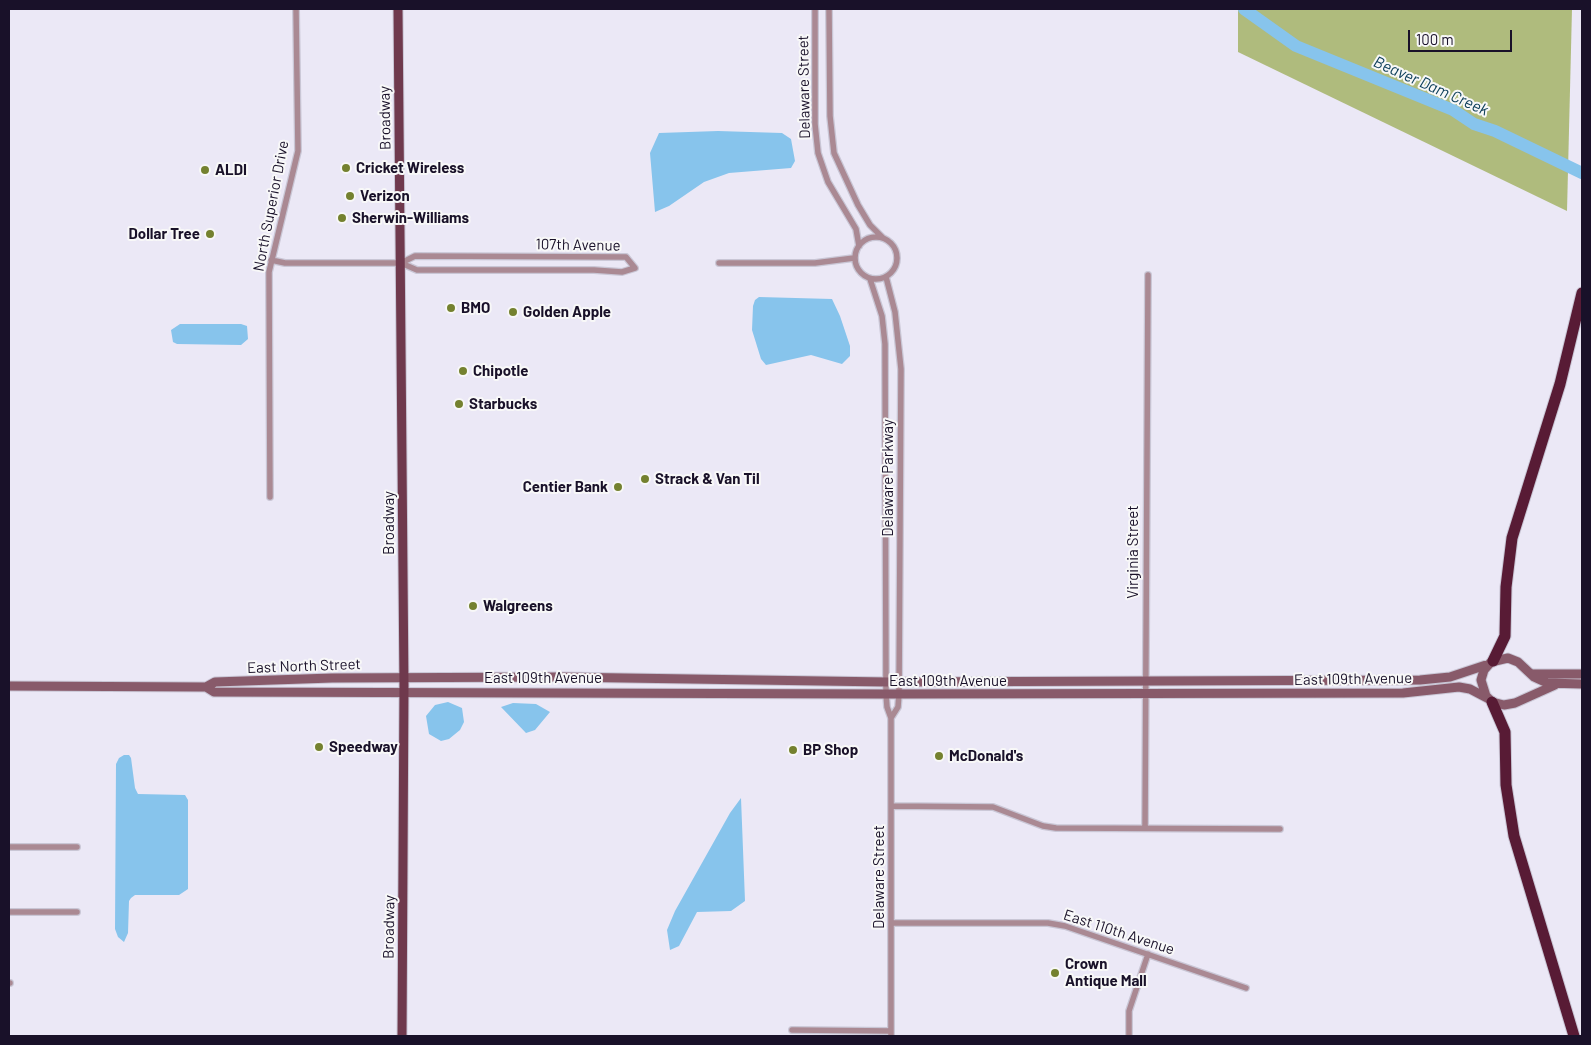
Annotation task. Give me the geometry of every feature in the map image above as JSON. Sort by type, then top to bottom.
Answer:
[{"type":"highway","points":[[1491,663],[1505,636],[1506,587],[1512,538],[1560,384],[1582,293]]},
{"type":"highway","points":[[1491,700],[1506,736],[1506,785],[1514,836],[1574,1036]]},
{"type":"main road","name":"Broadway","points":[[398,9],[404,678],[402,1036]]},
{"type":"main road","name":"East 109th Avenue","points":[[404,678],[550,677],[886,682],[1428,680],[1455,676],[1501,658],[1512,658],[1535,679],[1555,685],[1582,684]]},
{"type":"main road","points":[[1491,663],[1481,680],[1482,689],[1491,700]]},
{"type":"main road","name":"East 109th Avenue","points":[[1526,670],[1539,675],[1582,674]]},
{"type":"main road","name":"East North Street","points":[[9,686],[206,687],[215,682],[404,678]]},
{"type":"main road","name":"East 109th Avenue","points":[[404,692],[886,694],[1403,693],[1459,687],[1470,690],[1500,705],[1511,705],[1555,685]]},
{"type":"main road","name":"East North Street","points":[[206,687],[214,692],[404,692]]},
{"type":"street","name":"North Superior Drive","points":[[270,497],[268,272],[298,151],[296,9]]},
{"type":"street","name":"Delaware Street","points":[[815,9],[815,124],[818,153],[828,182],[856,229],[858,246]]},
{"type":"street","name":"Delaware Street","points":[[829,9],[830,116],[834,153],[858,205],[870,224],[883,238]]},
{"type":"street","points":[[870,238],[883,238],[894,247],[896,253],[895,267],[886,277],[870,279],[859,271],[854,258],[858,246],[870,238]]},
{"type":"street","name":"107th Avenue","points":[[271,260],[285,264],[401,263],[417,270],[594,270],[622,272],[635,268],[626,257],[610,256],[415,256],[401,263]]},
{"type":"street","points":[[719,263],[815,262],[854,258]]},
{"type":"street","name":"Virginia Street","points":[[1145,828],[1144,694],[1148,276]]},
{"type":"street","name":"Delaware Parkway","points":[[886,277],[895,312],[901,369],[899,682]]},
{"type":"street","name":"Delaware Parkway","points":[[870,279],[882,316],[885,344],[886,682]]},
{"type":"street","name":"Delaware Street","points":[[886,682],[887,707],[891,718],[891,1034]]},
{"type":"street","name":"Delaware Street","points":[[891,718],[898,707],[899,682]]},
{"type":"street","points":[[892,806],[993,808],[1008,811],[1035,824],[1056,828],[1280,829]]},
{"type":"street","points":[[9,847],[77,847]]},
{"type":"street","points":[[9,912],[77,912]]},
{"type":"street","name":"East 110th Avenue","points":[[892,923],[1048,923],[1065,926],[1246,988]]},
{"type":"street","points":[[1129,1036],[1129,1011],[1148,954]]},
{"type":"street","points":[[792,1030],[891,1034]]},
{"type":"green space","points":[[1238,9],[1572,9],[1567,211],[1238,52]]},
{"type":"water","points":[[718,131],[782,133],[791,139],[795,161],[791,168],[729,173],[704,182],[669,206],[655,212],[650,153],[659,133]]},
{"type":"water","points":[[759,297],[832,299],[850,346],[850,356],[842,364],[811,355],[766,365],[761,359],[752,330],[753,306],[755,300]]},
{"type":"water","points":[[180,324],[241,324],[247,326],[248,339],[241,345],[177,344],[173,342],[171,330]]},
{"type":"water","points":[[448,702],[462,708],[464,722],[460,730],[449,739],[441,741],[429,734],[426,716],[435,705]]},
{"type":"water","points":[[513,703],[536,704],[550,712],[535,730],[526,733],[501,707]]},
{"type":"water","points":[[129,755],[131,758],[135,788],[138,794],[185,795],[188,800],[188,889],[179,895],[135,895],[131,898],[129,901],[128,933],[124,942],[118,937],[115,929],[116,764],[119,758]]},
{"type":"water","points":[[741,798],[745,901],[731,911],[697,912],[679,946],[670,950],[667,930],[675,911],[730,813]]},
{"type":"waterway","name":"Beaver Dam Creek","points":[[1244,9],[1296,46],[1453,110],[1474,124],[1495,131],[1582,173]]},
{"type":"place","name":"Cricket Wireless","points":[[346,168]]},
{"type":"place","name":"ALDI","points":[[205,170]]},
{"type":"place","name":"Verizon","points":[[350,196]]},
{"type":"place","name":"Sherwin-Williams","points":[[342,218]]},
{"type":"place","name":"Dollar Tree","points":[[210,234]]},
{"type":"place","name":"BMO","points":[[451,308]]},
{"type":"place","name":"Golden Apple","points":[[513,312]]},
{"type":"place","name":"Chipotle","points":[[463,371]]},
{"type":"place","name":"Starbucks","points":[[459,404]]},
{"type":"place","name":"Strack & Van Til","points":[[645,479]]},
{"type":"place","name":"Centier Bank","points":[[618,487]]},
{"type":"place","name":"Walgreens","points":[[473,606]]},
{"type":"place","name":"Speedway","points":[[319,747]]},
{"type":"place","name":"BP Shop","points":[[793,750]]},
{"type":"place","name":"McDonald's","points":[[939,756]]},
{"type":"place","name":"Crown Antique Mall","points":[[1055,973]]}]
